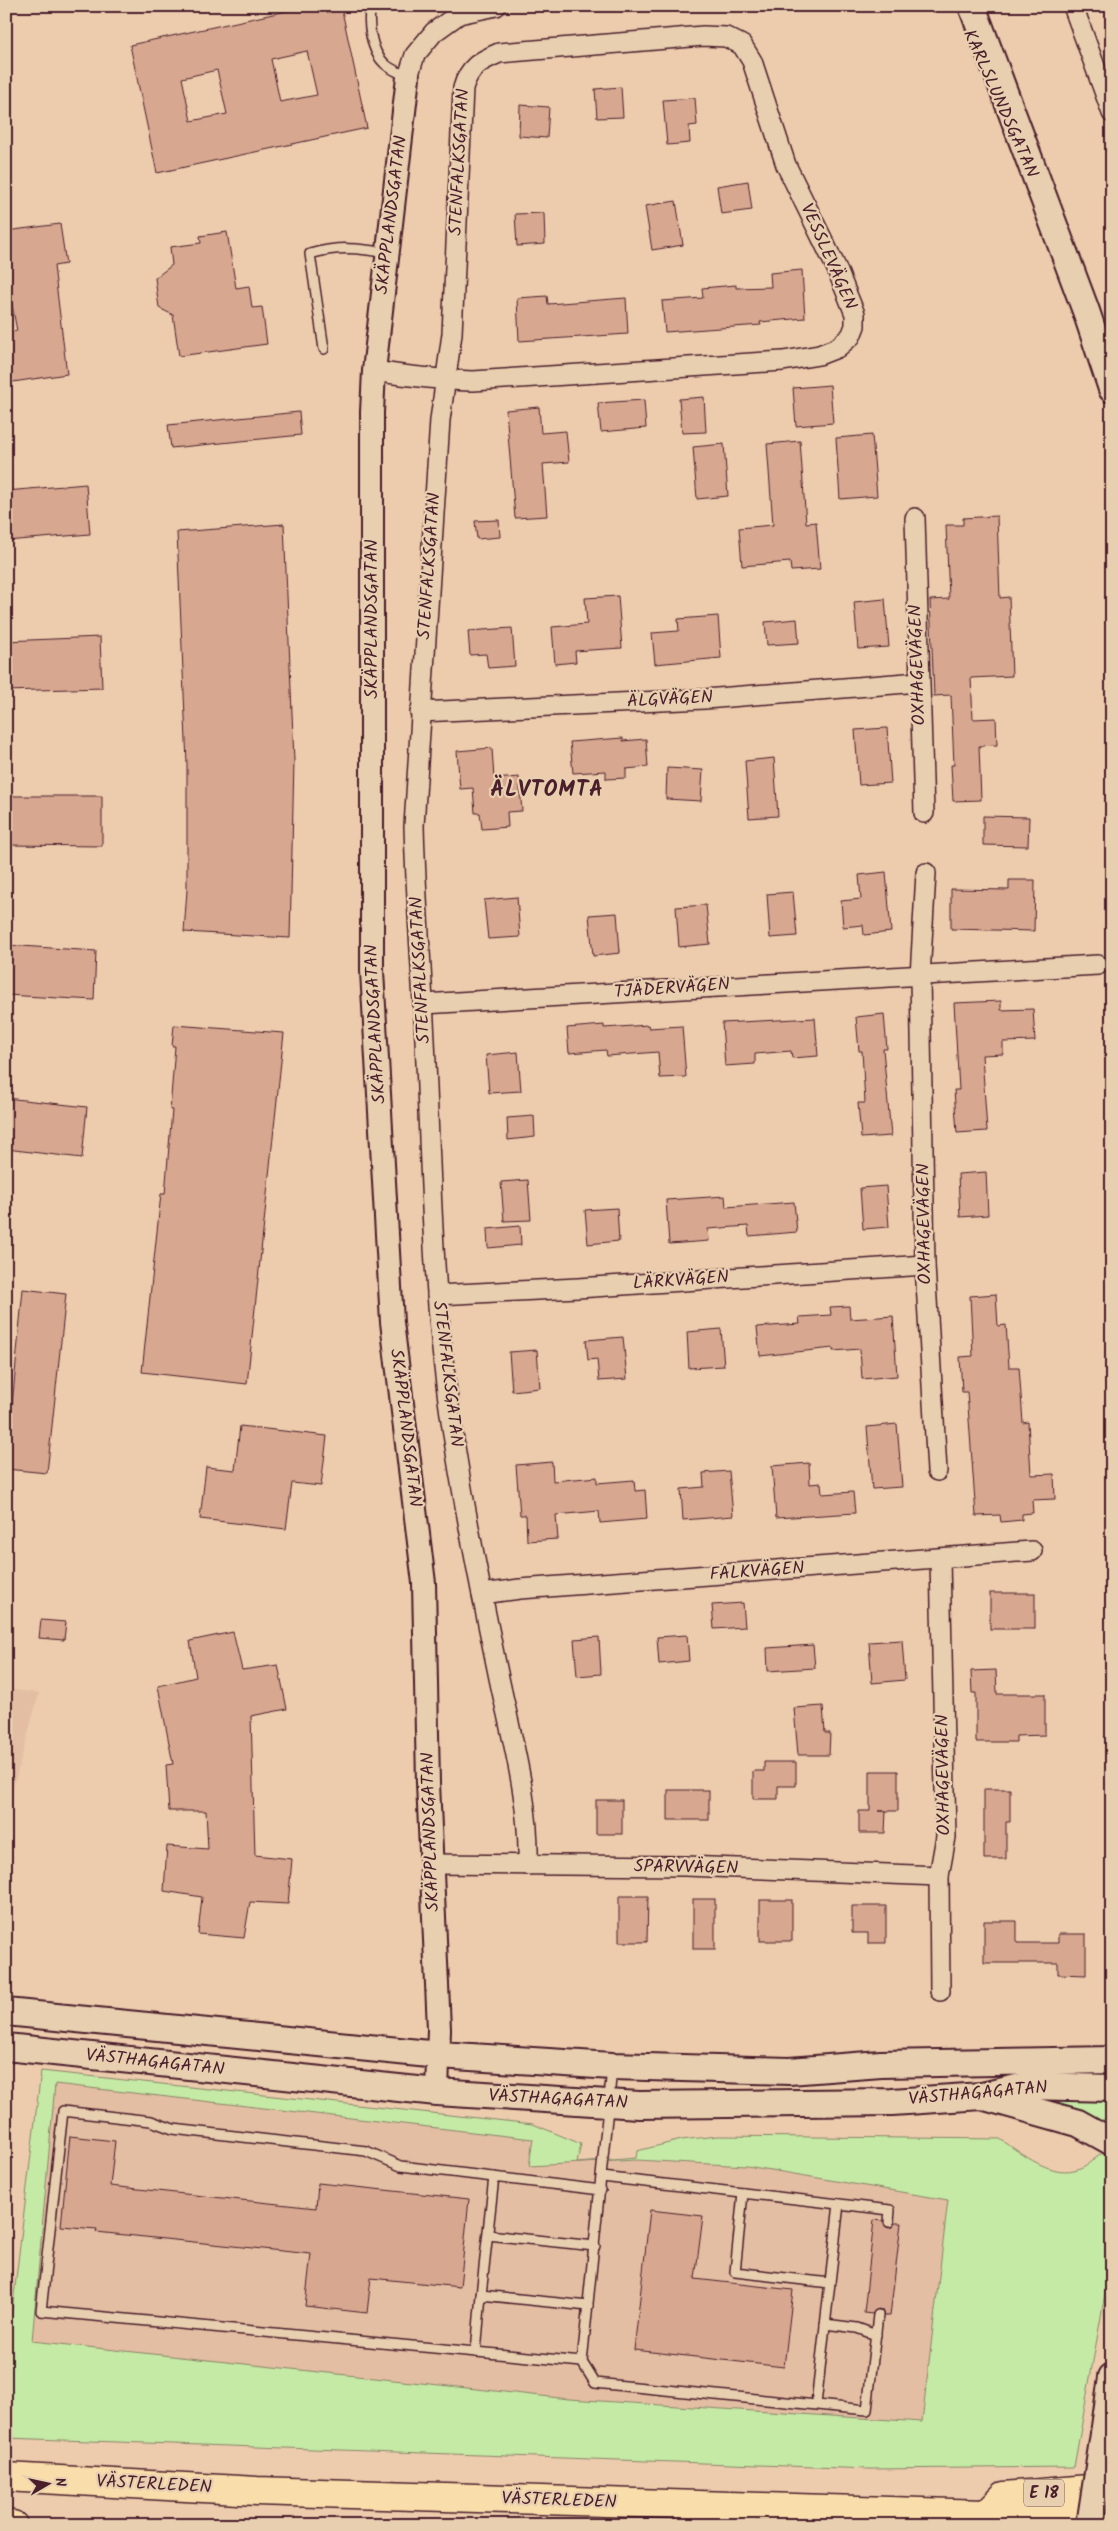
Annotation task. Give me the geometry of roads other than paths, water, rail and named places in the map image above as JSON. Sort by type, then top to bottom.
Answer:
[{"type":"highway","name":"VÄSTERLEDEN","points":[[6,2477],[257,2491],[1112,2518]]},
{"type":"highway","name":"E 18","points":[[985,2515],[1004,2496],[1112,2487]]},
{"type":"highway","points":[[6,2524],[13,2525]]},
{"type":"main road","name":"KARLSLUNDSGATAN","points":[[956,6],[1044,202]]},
{"type":"main road","name":"KARLSLUNDSGATAN","points":[[972,6],[1086,311],[1112,389]]},
{"type":"main road","name":"VÄSTHAGAGATAN","points":[[6,2012],[439,2055],[612,2066],[789,2071],[881,2064],[1112,2060]]},
{"type":"main road","name":"VÄSTHAGAGATAN","points":[[6,2047],[437,2092],[609,2104],[733,2105],[892,2102],[982,2096],[1026,2086],[1112,2088]]},
{"type":"main road","points":[[982,2096],[1078,2123],[1112,2142]]},
{"type":"main road","points":[[1090,2525],[1112,2377]]},
{"type":"street","name":"SKÄPPLANDSGATAN","points":[[437,2092],[439,2055],[424,1582],[392,1322],[372,972],[372,412],[374,371],[408,77],[415,55],[434,32],[458,10],[496,6]]},
{"type":"street","points":[[1073,6],[1112,113]]},
{"type":"street","name":"VESSLEVÄGEN","points":[[374,371],[446,380],[473,381],[783,360],[820,356],[837,348],[851,336],[855,326],[855,314],[836,267],[786,165],[752,61],[742,45],[726,37],[703,36],[499,53],[478,62],[470,71]]},
{"type":"street","name":"STENFALKSGATAN","points":[[470,71],[463,88],[452,334],[440,420],[414,826],[437,1295],[450,1412],[482,1594],[522,1785],[529,1837],[528,1865]]},
{"type":"street","name":"OXHAGEVÄGEN","points":[[915,518],[924,813]]},
{"type":"street","name":"ÄLGVÄGEN","points":[[420,712],[705,699],[919,682]]},
{"type":"street","name":"OXHAGEVÄGEN","points":[[926,872],[920,976],[925,1264],[938,1471]]},
{"type":"street","points":[[920,976],[1098,965]]},
{"type":"street","name":"TJÄDERVÄGEN","points":[[423,1004],[834,979],[920,976]]},
{"type":"street","name":"LÄRKVÄGEN","points":[[437,1295],[578,1288],[925,1264]]},
{"type":"street","name":"FALKVÄGEN","points":[[482,1594],[520,1589],[940,1559],[1032,1550]]},
{"type":"street","name":"OXHAGEVÄGEN","points":[[940,1559],[946,1838],[940,1876],[940,1991]]},
{"type":"street","name":"SPARVVÄGEN","points":[[432,1864],[685,1866],[940,1876]]},
{"type":"lane","points":[[371,6],[368,18],[375,49],[384,64],[408,77]]},
{"type":"lane","points":[[324,349],[310,254],[330,248],[357,247],[387,253]]},
{"type":"lane","points":[[612,2066],[601,2190],[582,2362],[595,2383],[867,2410],[878,2315]]},
{"type":"lane","points":[[582,2362],[41,2311],[63,2112],[152,2121],[173,2129],[366,2151],[400,2166],[601,2190]]},
{"type":"lane","points":[[476,2352],[494,2177]]},
{"type":"lane","points":[[602,2177],[890,2210],[889,2222]]},
{"type":"lane","points":[[743,2193],[734,2272],[830,2282]]},
{"type":"lane","points":[[816,2404],[839,2204]]},
{"type":"lane","points":[[488,2235],[595,2246]]},
{"type":"lane","points":[[482,2295],[588,2306]]},
{"type":"lane","points":[[825,2324],[857,2328],[876,2335]]},
{"type":"district","name":"ÄLVTOMTA","points":[[547,790]]}]
